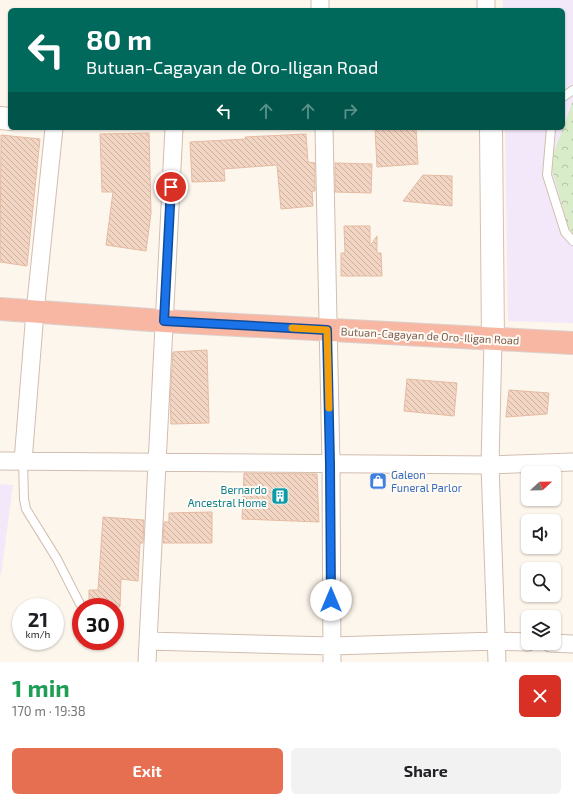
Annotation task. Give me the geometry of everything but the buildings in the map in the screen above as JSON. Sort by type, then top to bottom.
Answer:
[{"type":"highway","name":"Butuan-Cagayan de Oro-Iligan Road","points":[[0,309],[164,321],[493,340],[573,343]]},
{"type":"street","points":[[22,461],[35,312],[54,130]]},
{"type":"street","points":[[147,662],[174,130]]},
{"type":"street","points":[[324,130],[332,654]]},
{"type":"street","points":[[491,130],[493,340],[490,465],[497,662]]},
{"type":"street","points":[[0,461],[490,465],[573,462]]},
{"type":"street","points":[[148,641],[332,654],[496,641],[521,642]]},
{"type":"street","points":[[561,643],[573,644]]},
{"type":"lane","points":[[551,130],[548,175],[565,232],[573,241]]},
{"type":"lane","points":[[22,461],[26,509],[57,559],[77,598]]},
{"type":"shaded area","points":[[503,0],[573,0],[573,323],[508,321],[505,130],[565,130],[565,8],[503,8]]},
{"type":"shaded area","points":[[0,484],[13,485],[1,575],[0,574]]},
{"type":"green space","points":[[573,101],[573,244],[550,163],[562,130],[565,130],[565,123]]},
{"type":"slow traffic","points":[[292,328],[327,330],[329,408]]},
{"type":"place","name":"Galeon Funeral Parlor","points":[[378,481]]},
{"type":"place","name":"Bernardo Ancestral Home","points":[[280,496]]},
{"type":"route","points":[[171,187],[164,321],[327,330],[331,600]]}]
